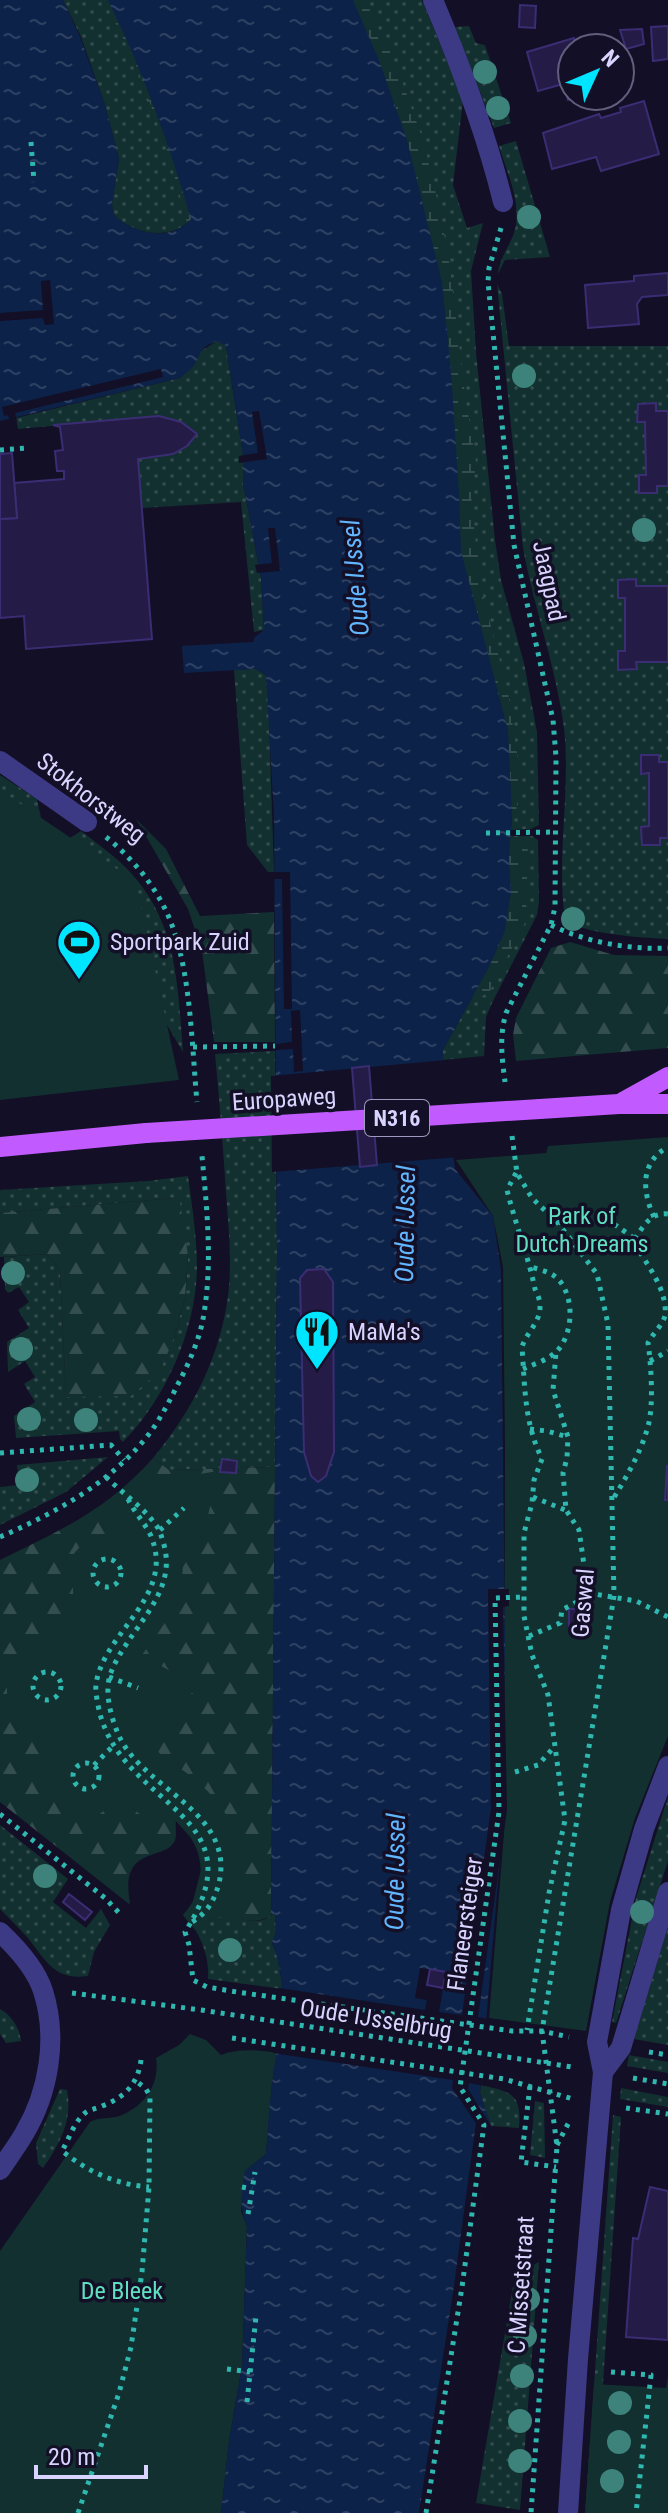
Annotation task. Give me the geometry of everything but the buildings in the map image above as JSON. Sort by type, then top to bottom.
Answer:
[{"type":"main road","name":"Europaweg","points":[[619,1104],[668,1077]]},
{"type":"main road","name":"Europaweg","points":[[0,1147],[146,1133],[619,1104],[668,1104]]},
{"type":"street","points":[[433,0],[475,104],[503,202]]},
{"type":"street","name":"Stokhorstweg","points":[[0,761],[87,822]]},
{"type":"street","points":[[568,2513],[579,2344],[603,2072],[597,2042],[621,1910],[644,1829],[668,1766]]},
{"type":"street","points":[[603,2072],[621,2048],[668,1892]]},
{"type":"street","points":[[0,1932],[21,1953],[42,1990],[48,2016],[50,2054],[48,2075],[25,2132],[0,2170]]},
{"type":"path","points":[[31,142],[34,182]]},
{"type":"path","name":"Jaagpad","points":[[503,202],[503,219],[488,282],[514,545],[553,720],[556,757],[556,887],[551,925],[506,1013],[502,1027],[501,1046],[507,1093]]},
{"type":"path","points":[[0,450],[26,448]]},
{"type":"path","name":"Stokhorstweg","points":[[87,822],[121,849],[140,870],[174,930],[182,964],[193,1062]]},
{"type":"path","points":[[486,833],[556,832]]},
{"type":"path","points":[[551,925],[579,937],[637,947],[668,948]]},
{"type":"path","points":[[193,1047],[275,1046]]},
{"type":"path","points":[[511,1125],[517,1173],[507,1190],[541,1307],[522,1347],[525,1408],[542,1459],[534,1480],[524,1533],[524,1616],[532,1655],[548,1695],[565,1820],[549,1893],[527,2030]]},
{"type":"path","points":[[654,1217],[646,1200],[645,1178],[652,1160],[668,1147]]},
{"type":"path","name":"Gaswal","points":[[517,1173],[532,1198],[558,1223],[597,1274],[608,1324],[614,1596],[542,2031],[545,2062]]},
{"type":"path","points":[[558,1223],[570,1216],[589,1213],[606,1218],[635,1239]]},
{"type":"path","points":[[612,1501],[637,1457],[649,1423],[648,1343],[667,1313],[667,1296],[636,1246],[635,1239],[645,1222],[661,1213],[668,1214]]},
{"type":"path","points":[[0,1537],[68,1504],[106,1477],[148,1435],[165,1410],[187,1366],[203,1323],[209,1222]]},
{"type":"path","points":[[523,1369],[556,1352],[565,1339],[571,1317],[560,1281],[548,1272],[531,1267]]},
{"type":"path","points":[[650,1361],[668,1351]]},
{"type":"path","points":[[529,1636],[560,1623],[562,1610],[588,1593],[579,1530],[566,1510],[563,1473],[568,1437],[553,1390],[556,1352]]},
{"type":"path","points":[[530,1429],[568,1437]]},
{"type":"path","points":[[0,1453],[111,1445],[124,1460]]},
{"type":"path","points":[[106,1477],[160,1530],[166,1554],[166,1576],[160,1592],[109,1677],[108,1703],[121,1740],[140,1764],[193,1810],[213,1837],[219,1860],[219,1880],[212,1905],[190,1923]]},
{"type":"path","points":[[533,1497],[566,1510]]},
{"type":"path","points":[[128,1499],[151,1536],[156,1565],[151,1589],[113,1646],[95,1686],[100,1715],[113,1746],[127,1766],[191,1824],[207,1850],[209,1869],[206,1888],[190,1923]]},
{"type":"path","points":[[160,1530],[184,1508]]},
{"type":"path","points":[[106,1559],[115,1561],[121,1573],[117,1582],[110,1586],[97,1583],[93,1571],[97,1563],[106,1559]]},
{"type":"path","points":[[588,1593],[636,1601],[668,1617]]},
{"type":"path","name":"Flaneersteiger","points":[[426,2513],[484,2125],[460,2087],[499,1812],[495,1598],[524,1597]]},
{"type":"path","points":[[45,1672],[54,1674],[61,1686],[58,1695],[46,1701],[34,1694],[32,1685],[36,1676],[45,1672]]},
{"type":"path","points":[[109,1677],[138,1688]]},
{"type":"path","points":[[94,1765],[99,1772],[97,1784],[90,1789],[78,1787],[73,1779],[74,1770],[80,1764],[94,1765],[113,1746]]},
{"type":"path","points":[[515,1772],[538,1765],[555,1746]]},
{"type":"path","points":[[0,1814],[105,1898],[121,1915]]},
{"type":"path","name":"Oude IJsselbrug","points":[[190,1923],[185,1932],[193,1980],[207,1987],[512,2031],[542,2031]]},
{"type":"path","name":"Oude IJsselbrug","points":[[88,1994],[545,2062]]},
{"type":"path","name":"Oude IJsselbrug","points":[[232,2038],[504,2079],[580,2101]]},
{"type":"path","points":[[141,2060],[139,2072],[125,2093],[112,2102],[87,2111],[78,2120],[62,2151],[104,2178],[126,2185],[149,2187]]},
{"type":"path","name":"C Missetstraat","points":[[531,2513],[557,2146],[545,2062]]},
{"type":"path","points":[[78,2513],[119,2393],[131,2347],[142,2272],[149,2187],[150,2096],[135,2080]]},
{"type":"path","points":[[530,2086],[520,2165],[556,2167]]},
{"type":"path","points":[[248,2214],[255,2172]]},
{"type":"path","points":[[242,2187],[252,2189]]},
{"type":"path","points":[[247,2402],[256,2316]]},
{"type":"path","points":[[227,2369],[250,2372]]},
{"type":"path","points":[[611,2372],[651,2375],[636,2513]]},
{"type":"green space","points":[[63,0],[108,0],[135,55],[191,219],[183,226],[173,231],[152,233],[130,226],[113,214],[119,159],[105,105],[81,37]]},
{"type":"green space","points":[[104,0],[119,0],[200,213],[188,224],[167,150],[135,62]]},
{"type":"green space","points":[[348,0],[365,0],[397,67],[424,143],[441,216],[476,462],[471,505],[483,596],[508,692],[520,774],[516,812],[509,816],[478,643]]},
{"type":"green space","points":[[353,0],[422,0],[463,100],[453,185],[467,228],[483,223],[471,271],[476,352],[501,580],[524,663],[537,732],[539,825],[531,829],[511,830],[512,815]]},
{"type":"green space","points":[[469,26],[476,43],[485,45],[511,123],[494,128],[455,27]]},
{"type":"green space","points":[[516,141],[550,257],[505,260],[498,274],[514,233],[517,211],[499,146]]},
{"type":"green space","points":[[497,284],[502,294],[509,346],[668,346],[668,411],[656,411],[655,403],[638,404],[637,422],[645,422],[646,475],[639,475],[639,493],[657,493],[657,486],[668,486],[668,586],[636,586],[636,579],[618,580],[618,598],[625,598],[625,651],[618,669],[636,669],[636,662],[668,662],[668,762],[659,762],[659,755],[642,755],[642,773],[649,773],[649,826],[641,827],[642,844],[659,845],[660,838],[668,838],[668,939],[598,932],[565,919],[562,872],[566,775],[564,728],[523,548]]},
{"type":"green space","points":[[217,341],[226,346],[243,455],[243,483],[261,578],[264,630],[254,632],[241,502],[142,508],[138,459],[158,457],[154,417],[18,429],[16,418],[180,378],[198,353]]},
{"type":"green space","points":[[256,669],[266,675],[268,689],[274,872],[268,872],[247,845],[234,670]]},
{"type":"green space","points":[[0,775],[37,799],[40,827],[0,828]]},
{"type":"green space","name":"Sportpark Zuid","points":[[0,790],[136,882],[179,1080],[0,1100]]},
{"type":"green space","points":[[136,819],[166,849],[200,916],[274,912],[275,1042],[214,1042],[202,951],[188,909]]},
{"type":"green space","points":[[81,831],[120,862],[139,883],[164,927],[176,974],[183,1052],[138,976],[41,856]]},
{"type":"green space","points":[[508,836],[532,836],[538,840],[537,915],[486,1017],[484,1056],[443,1060],[443,1050],[489,967]]},
{"type":"green space","points":[[501,837],[528,837],[526,921],[490,991],[481,997],[474,996],[470,992]]},
{"type":"green space","points":[[570,942],[614,955],[668,956],[668,1048],[516,1061],[513,1035],[516,1018],[551,948]]},
{"type":"green space","points":[[275,1051],[275,1467],[169,1470],[153,1458],[181,1420],[204,1378],[220,1334],[229,1287],[229,1232],[215,1054]]},
{"type":"green space","name":"Park of Dutch Dreams","points":[[668,1137],[668,1736],[635,1818],[610,1902],[586,2031],[489,2018],[504,1833],[503,1267],[493,1216],[456,1160],[546,1153],[548,1146]]},
{"type":"green space","points":[[188,1176],[196,1245],[195,1291],[176,1362],[153,1405],[123,1442],[119,1431],[16,1438],[14,1416],[35,1402],[24,1384],[35,1377],[25,1361],[8,1372],[7,1342],[29,1328],[18,1310],[29,1302],[19,1287],[8,1293],[5,1289],[4,1257],[47,1254],[60,1270],[66,1396],[174,1338],[185,1298],[188,1255],[175,1198],[0,1213],[0,1190]]},
{"type":"green space","points":[[175,1198],[180,1202],[188,1255],[185,1298],[174,1338],[160,1371],[131,1396],[66,1397],[60,1270],[47,1254],[0,1257],[0,1213]]},
{"type":"green space","points":[[108,1457],[66,1492],[0,1525],[0,1487],[19,1485],[17,1465]]},
{"type":"green space","points":[[153,1458],[169,1470],[275,1467],[271,1916],[251,1921],[216,1918],[196,1931],[183,1915],[197,1892],[200,1879],[198,1854],[186,1831],[176,1821],[176,1838],[170,1847],[145,1857],[131,1871],[129,1904],[0,1802],[0,1560],[100,1505]]},
{"type":"green space","points":[[218,1471],[202,1542],[182,1550],[182,1581],[174,1607],[142,1655],[198,1687],[147,1736],[161,1755],[214,1798],[231,1823],[239,1850],[237,1895],[227,1907],[196,1931],[183,1915],[192,1905],[202,1866],[191,1838],[175,1820],[148,1820],[117,1797],[104,1811],[87,1818],[72,1814],[58,1805],[45,1785],[48,1765],[29,1733],[25,1719],[8,1705],[7,1686],[17,1662],[47,1642],[65,1619],[73,1598],[69,1567],[73,1555],[91,1540],[117,1540],[121,1535],[103,1516],[150,1473],[158,1481]]},
{"type":"green space","points":[[668,1797],[668,1861],[616,2023],[612,2022],[636,1898]]},
{"type":"green space","points":[[0,1825],[68,1879],[53,1902],[86,1928],[101,1909],[110,1925],[94,1952],[88,1976],[67,1975],[52,1967],[0,1909]]},
{"type":"green space","points":[[275,1912],[276,1932],[272,1943],[283,1989],[208,1979],[206,1955],[196,1931],[219,1917],[256,1921]]},
{"type":"green space","points":[[668,1927],[668,2045],[634,2039]]},
{"type":"green space","points":[[0,2009],[14,2022],[21,2041],[6,2043],[0,2034]]},
{"type":"green space","name":"De Bleek","points":[[190,2034],[206,2040],[221,2055],[241,2050],[277,2053],[266,2154],[245,2171],[241,2211],[247,2226],[242,2366],[221,2513],[0,2513],[0,2251],[90,2122],[118,2116],[138,2106],[153,2085],[156,2058],[179,2045]]},
{"type":"green space","points":[[629,2055],[668,2062],[668,2073],[627,2066]]},
{"type":"green space","points":[[481,2085],[512,2096],[519,2108],[519,2128],[491,2126],[480,2093]]},
{"type":"green space","points":[[621,2088],[668,2097],[668,2107],[620,2099]]},
{"type":"green space","points":[[60,2089],[67,2090],[67,2121],[55,2150],[43,2168],[38,2164],[36,2143]]},
{"type":"green space","points":[[535,2101],[544,2103],[545,2158],[530,2155]]},
{"type":"green space","points":[[613,2115],[621,2117],[603,2384],[585,2513]]},
{"type":"green space","points":[[539,2262],[520,2510],[476,2503],[513,2286],[528,2268]]},
{"type":"green space","points":[[668,2376],[668,2513],[585,2513],[594,2384],[666,2388]]},
{"type":"water","name":"Oude IJssel","points":[[0,0],[63,0],[105,105],[119,159],[113,214],[141,231],[163,233],[183,226],[191,219],[154,108],[108,0],[353,0],[379,60],[407,140],[442,282],[451,371],[461,551],[508,730],[512,815],[509,857],[511,892],[505,931],[489,967],[443,1050],[444,1089],[455,1169],[493,1216],[501,1270],[505,1646],[503,1823],[480,2093],[491,2126],[435,2513],[221,2513],[242,2366],[247,2226],[242,2206],[242,2185],[245,2171],[266,2154],[282,1995],[278,1960],[272,1942],[276,1932],[275,1913],[271,1916],[277,1253],[274,817],[266,675],[256,669],[184,673],[182,646],[253,642],[264,630],[261,578],[243,483],[243,455],[226,346],[217,341],[208,345],[194,366],[180,378],[0,421]]},
{"type":"pier","points":[[50,280],[54,324],[45,325],[43,318],[0,321],[0,313],[43,310],[41,281]]},
{"type":"pier","points":[[161,369],[163,377],[15,413],[17,422],[11,424],[8,415],[4,416],[2,407]]},
{"type":"pier","points":[[259,411],[267,459],[239,463],[239,456],[258,453],[252,412]]},
{"type":"pier","points":[[268,528],[275,528],[280,571],[257,573],[255,565],[272,563]]},
{"type":"pier","points":[[270,872],[290,872],[292,1009],[284,1009],[282,879],[270,879]]},
{"type":"pier","points":[[300,1010],[303,1071],[294,1072],[293,1049],[275,1050],[275,1044],[292,1042],[291,1011]]},
{"type":"pier","points":[[447,1060],[448,1088],[459,1157],[272,1172],[271,1076]]},
{"type":"pier","points":[[488,1589],[509,1589],[509,1606],[503,1607],[507,1810],[478,2017],[491,2020],[485,2086],[469,2083],[468,2089],[491,2126],[435,2513],[419,2513],[476,2123],[452,2088],[453,2080],[273,2053],[279,1988],[425,2010],[427,2000],[415,1998],[420,1968],[446,1972],[439,2012],[462,2015],[491,1809]]},
{"type":"place","name":"Sportpark Zuid","points":[[79,981]]},
{"type":"place","name":"MaMa's","points":[[317,1371]]}]
